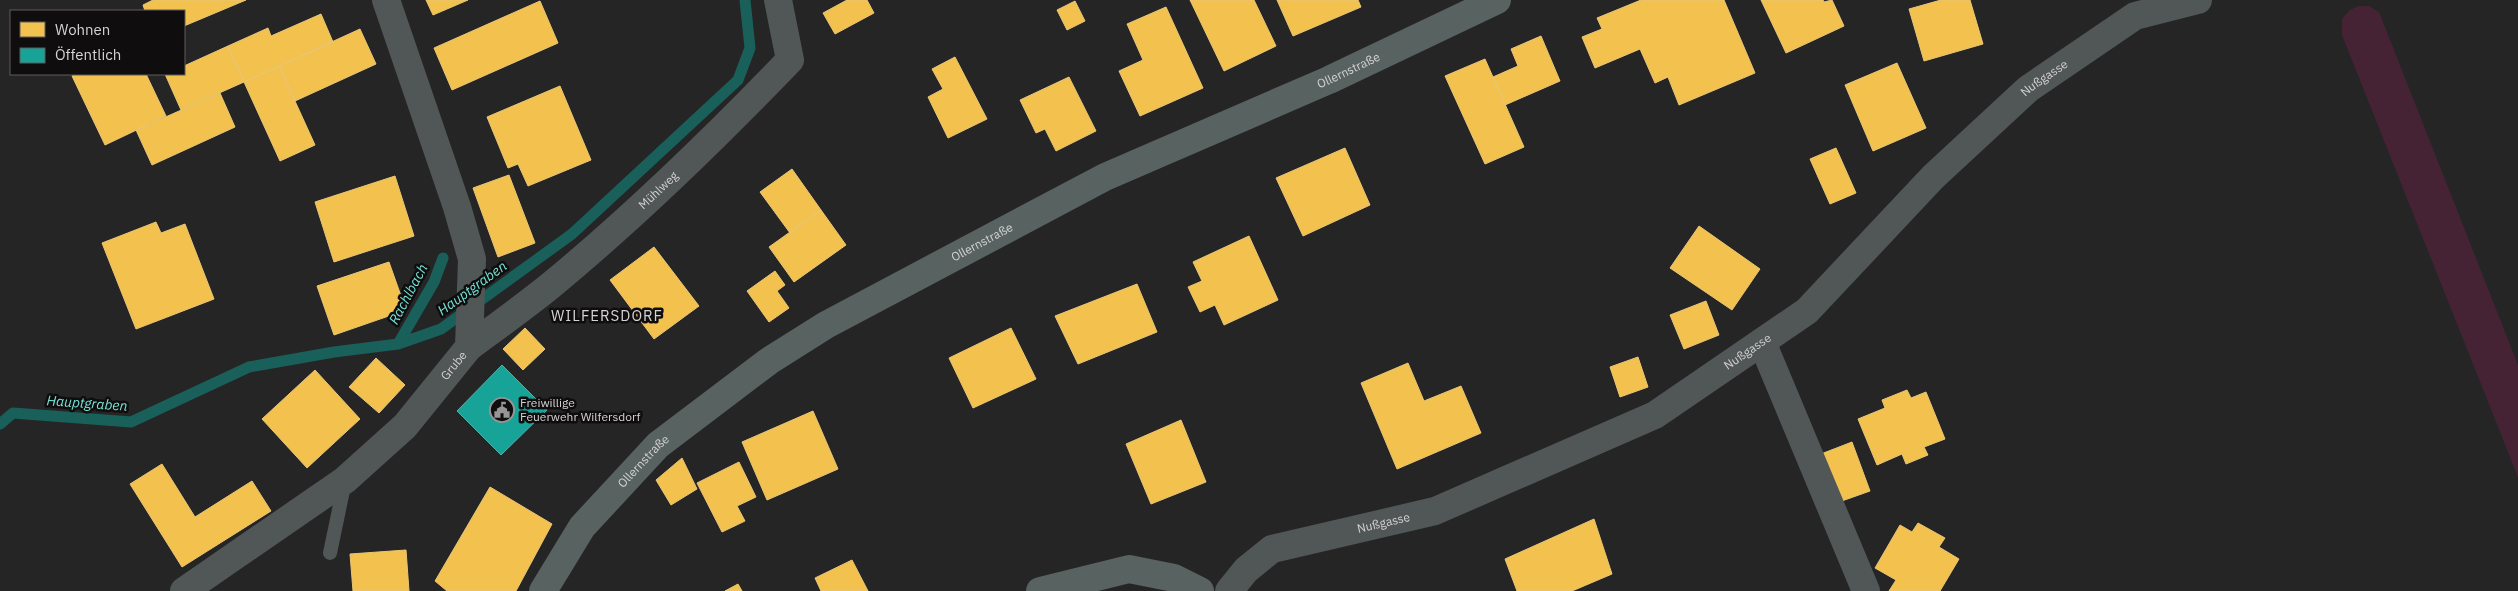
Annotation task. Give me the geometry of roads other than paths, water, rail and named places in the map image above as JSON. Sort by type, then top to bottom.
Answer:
[{"type":"street","points":[[386,0],[457,207],[472,258],[469,336]]},
{"type":"street","name":"Mühlweg","points":[[469,336],[550,286],[625,221],[723,131],[790,60],[778,0]]},
{"type":"street","name":"Ollernstraße","points":[[543,591],[556,566],[582,527],[658,445],[769,361],[826,325],[1105,177],[1329,80],[1498,0]]},
{"type":"street","name":"Nußgasse","points":[[1229,591],[1246,570],[1272,549],[1435,511],[1655,415],[1807,311],[1933,177],[2028,89],[2135,16],[2198,0]]},
{"type":"street","name":"Grube","points":[[184,591],[345,480],[405,426],[469,336]]},
{"type":"street","points":[[1762,342],[1866,591]]},
{"type":"street","points":[[1040,591],[1129,569],[1174,578],[1200,591]]},
{"type":"lane","points":[[330,553],[345,480]]},
{"type":"waterway","name":"Hauptgraben","points":[[0,424],[13,413],[131,422],[249,367],[334,352],[398,344],[441,329],[572,234],[738,80],[750,48],[745,0]]},
{"type":"waterway","name":"Rachlbach","points":[[398,344],[434,282],[443,258]]},
{"type":"place","name":"Freiwillige Feuerwehr Wilfersdorf","points":[[502,410]]},
{"type":"district","name":"WILFERSDORF","points":[[607,316]]}]
